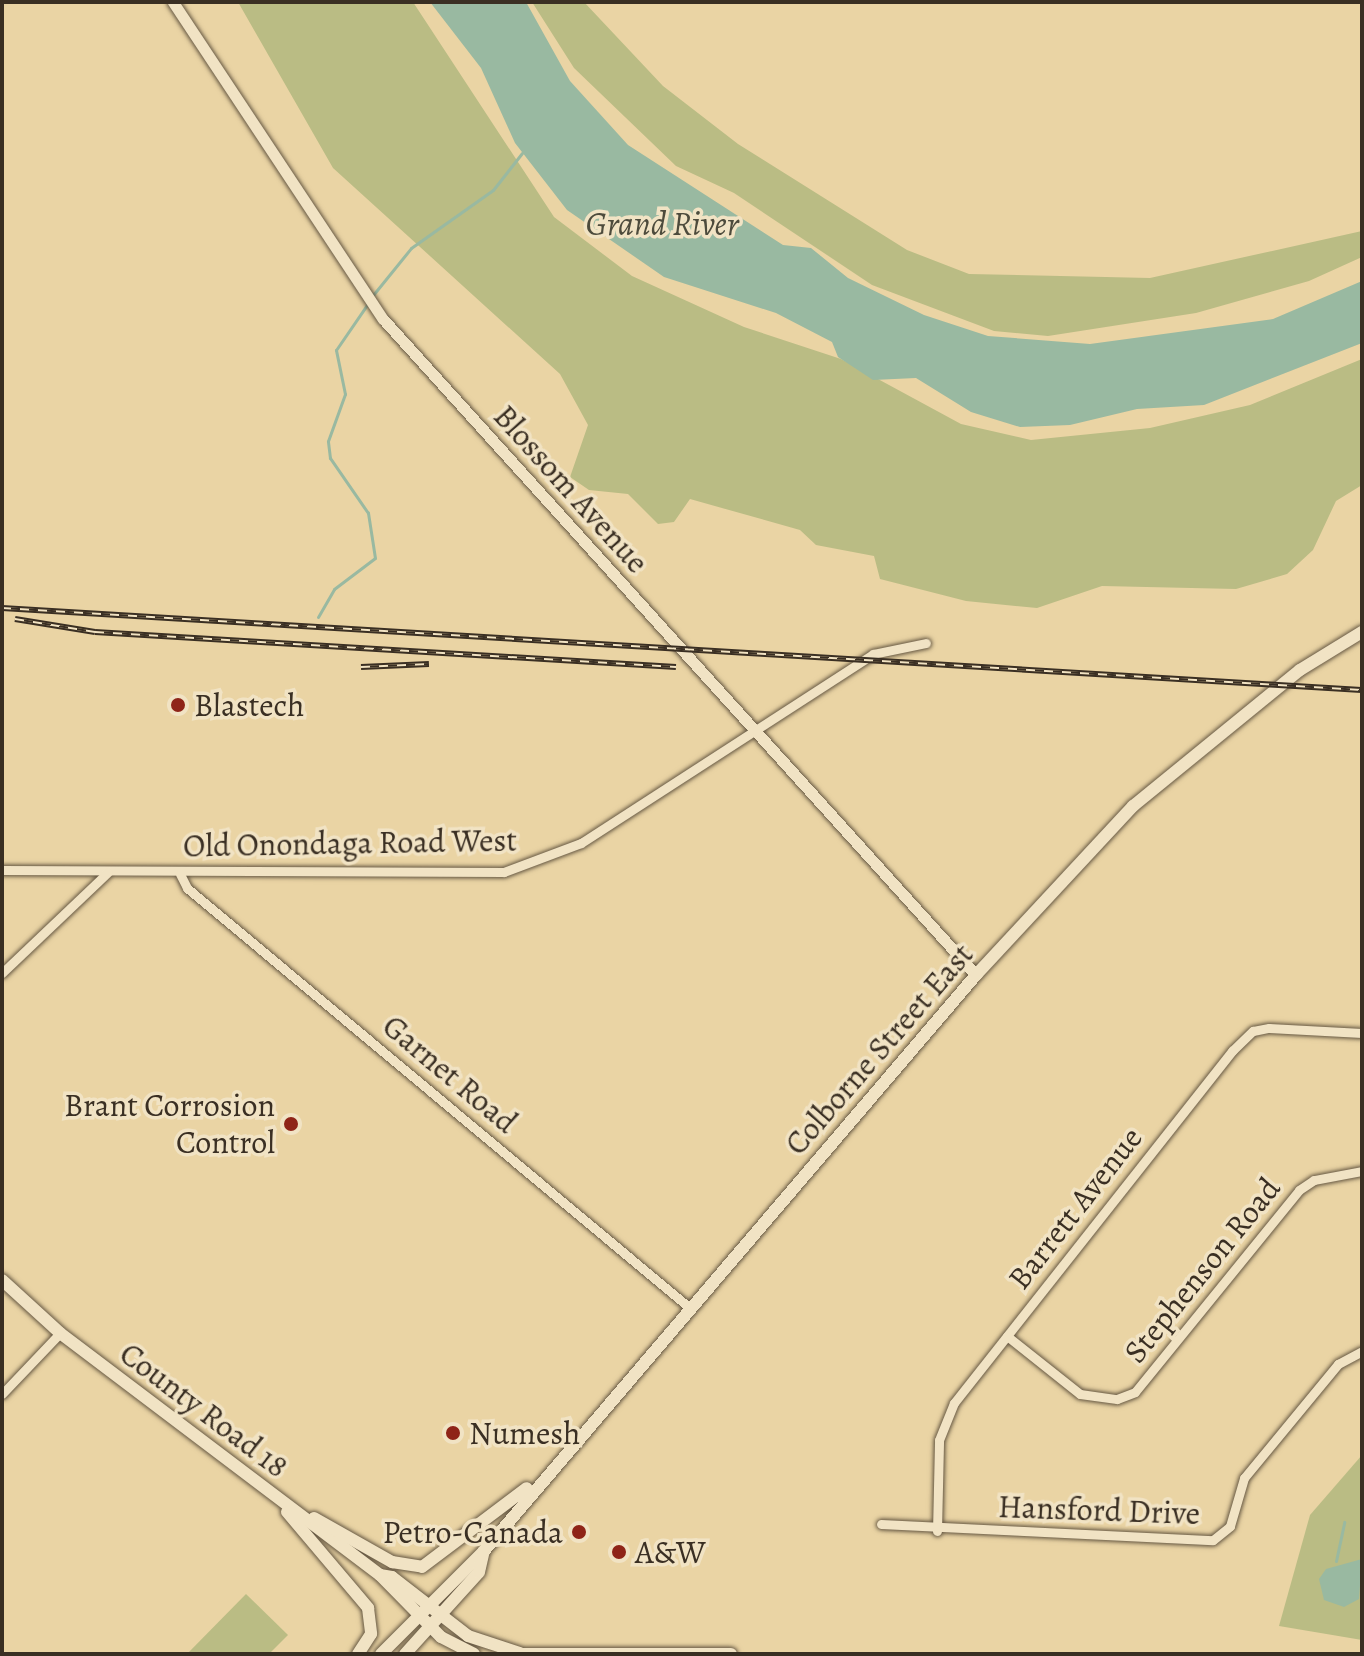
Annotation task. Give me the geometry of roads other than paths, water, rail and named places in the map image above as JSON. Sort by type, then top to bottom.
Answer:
[{"type":"main road","name":"Colborne Street East","points":[[381,1654],[427,1604],[484,1551],[537,1482],[691,1309],[976,975],[1133,806],[1300,670],[1362,632]]},
{"type":"main road","name":"County Road 18","points":[[2,1280],[60,1333],[380,1575],[427,1604],[468,1636],[518,1653],[731,1654]]},
{"type":"main road","points":[[265,1489],[412,1568],[441,1559],[537,1482]]},
{"type":"main road","points":[[265,1489],[359,1591],[371,1634],[358,1654]]},
{"type":"main road","name":"Colborne Street East","points":[[405,1654],[479,1572],[484,1551]]},
{"type":"main road","name":"County Road 18","points":[[380,1575],[430,1628],[474,1654]]},
{"type":"main road","points":[[563,1654],[578,1651]]},
{"type":"street","name":"Blossom Avenue","points":[[173,2],[383,319],[976,975]]},
{"type":"street","name":"Old Onondaga Road West","points":[[2,870],[180,874],[504,872],[581,843],[873,654],[926,643]]},
{"type":"street","points":[[2,973],[108,872]]},
{"type":"street","name":"Garnet Road","points":[[180,874],[187,888],[691,1309]]},
{"type":"street","name":"Barrett Avenue","points":[[937,1531],[942,1429],[1007,1336],[1253,1031],[1362,1033]]},
{"type":"street","name":"Stephenson Road","points":[[1007,1336],[1080,1394],[1117,1399],[1135,1392],[1299,1190],[1314,1180],[1362,1171]]},
{"type":"street","points":[[2,1394],[60,1333]]},
{"type":"street","name":"Hansford Drive","points":[[881,1524],[937,1531],[1219,1538],[1230,1526],[1244,1478],[1338,1364],[1362,1351]]},
{"type":"water","name":"Grand River","points":[[430,2],[526,2],[570,81],[628,145],[783,245],[811,248],[848,278],[924,315],[988,336],[1090,344],[1273,319],[1362,281],[1362,343],[1204,405],[1137,409],[1070,425],[1020,427],[971,412],[916,378],[873,380],[838,357],[832,342],[776,313],[664,277],[567,210],[515,143],[481,68]]},
{"type":"water","points":[[1362,1559],[1359,1599],[1344,1607],[1324,1600],[1319,1579],[1326,1569]]},
{"type":"waterway","points":[[373,295],[411,248],[493,190],[522,153]]},
{"type":"waterway","points":[[318,617],[334,589],[375,558],[368,513],[330,458],[328,441],[345,394],[336,350],[369,302]]},
{"type":"waterway","points":[[1336,1561],[1344,1522]]},
{"type":"railway","points":[[2,608],[1362,690]]},
{"type":"railway","points":[[15,619],[95,632],[676,667]]},
{"type":"railway","points":[[361,667],[429,664]]},
{"type":"place","name":"Blastech","points":[[178,705]]},
{"type":"place","name":"Brant Corrosion Control","points":[[291,1124]]},
{"type":"place","name":"Numesh","points":[[453,1433]]},
{"type":"place","name":"Petro-Canada","points":[[579,1532]]},
{"type":"place","name":"A&W","points":[[619,1552]]}]
